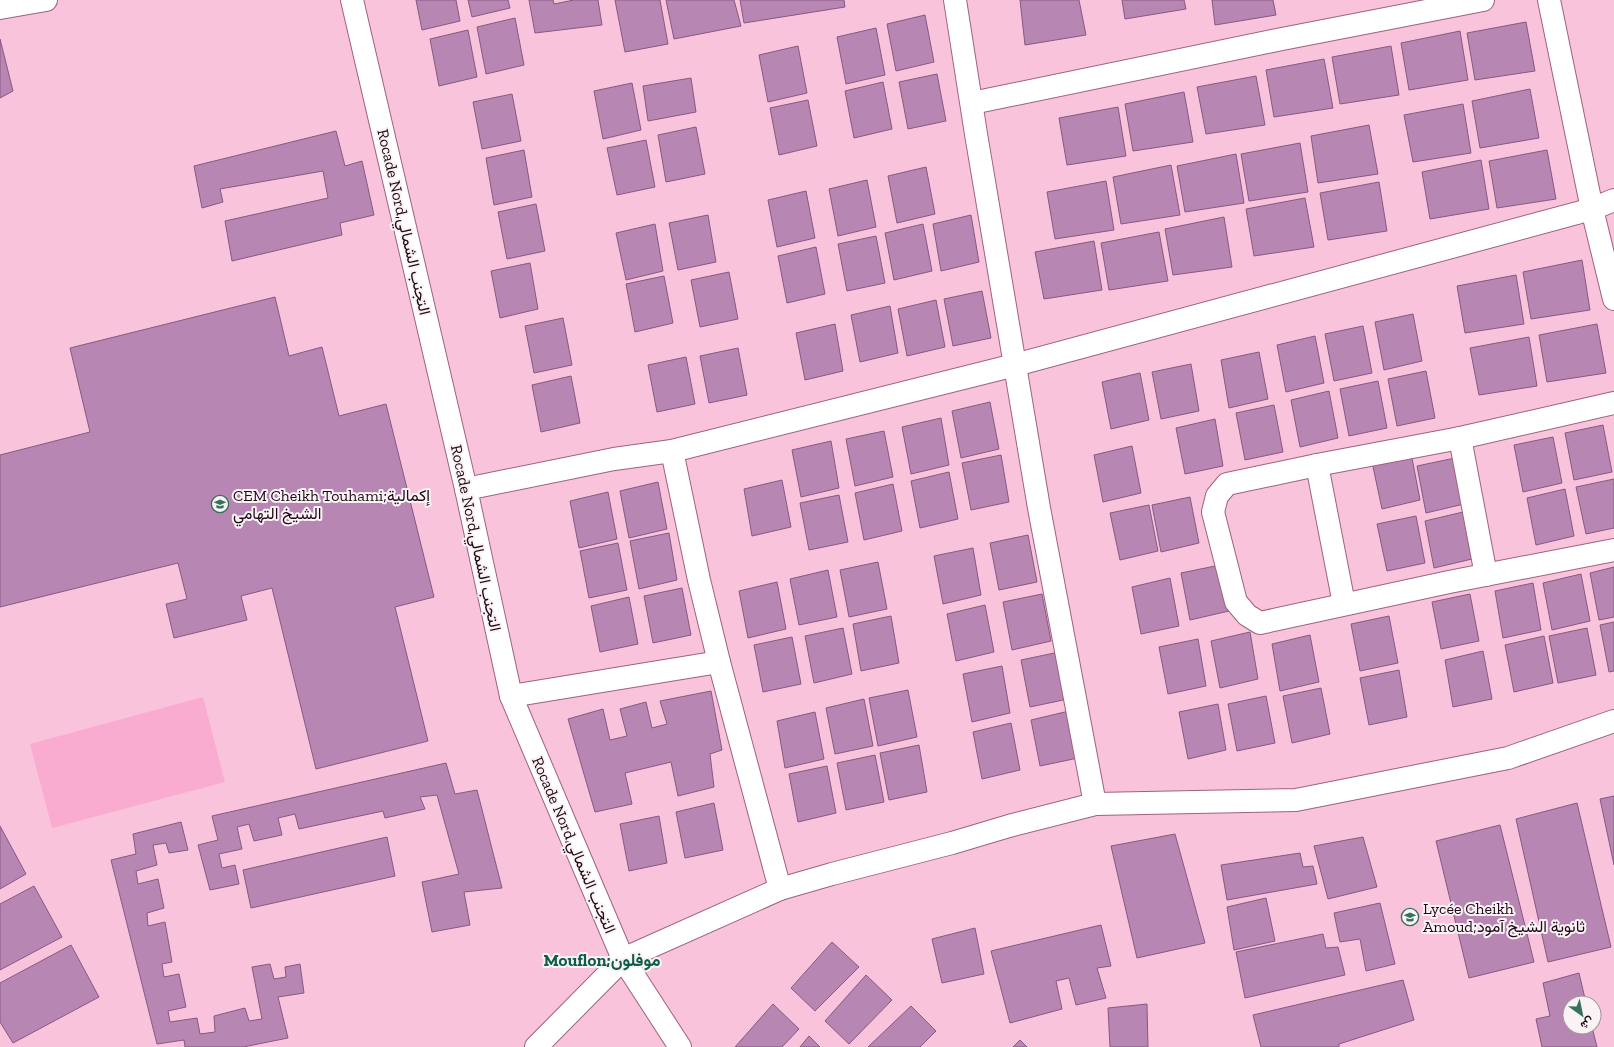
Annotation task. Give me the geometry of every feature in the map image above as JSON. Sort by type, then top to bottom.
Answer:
[{"type":"street","points":[[0,8],[46,0]]},
{"type":"street","name":"Rocade Nord,التجنب الشمالي","points":[[352,0],[466,489],[511,696],[623,959],[680,1047]]},
{"type":"street","points":[[955,0],[1039,508],[1095,804]]},
{"type":"street","points":[[972,103],[1266,42],[1483,0]]},
{"type":"street","points":[[1549,0],[1592,209],[1614,299]]},
{"type":"street","points":[[466,489],[614,459],[672,450],[1015,365],[1592,209],[1614,200]]},
{"type":"street","points":[[1614,403],[1460,438],[1317,465],[1227,484],[1217,496],[1213,512],[1236,602],[1247,615],[1260,623],[1344,604],[1614,550]]},
{"type":"street","points":[[1460,438],[1486,575]]},
{"type":"street","points":[[672,450],[718,662],[780,889]]},
{"type":"street","points":[[1317,465],[1344,604]]},
{"type":"street","points":[[511,696],[718,662]]},
{"type":"street","points":[[536,1047],[623,959],[780,889],[1095,804],[1296,800],[1508,758],[1614,721]]},
{"type":"shaded area","points":[[203,697],[225,782],[52,828],[30,744]]},
{"type":"building","points":[[416,0],[456,0],[460,21],[422,30]]},
{"type":"building","points":[[468,0],[508,0],[510,8],[472,17]]},
{"type":"building","points":[[529,0],[553,0],[554,4],[574,0],[598,0],[602,25],[535,33]]},
{"type":"building","points":[[615,0],[660,0],[668,44],[625,52]]},
{"type":"building","points":[[666,0],[734,0],[741,26],[674,39]]},
{"type":"building","points":[[740,0],[844,0],[845,7],[744,23]]},
{"type":"building","points":[[1020,0],[1079,0],[1086,35],[1025,45]]},
{"type":"building","points":[[1122,0],[1184,0],[1186,9],[1125,19]]},
{"type":"building","points":[[1212,0],[1273,0],[1276,15],[1215,25]]},
{"type":"building","points":[[925,15],[934,62],[896,71],[887,24]]},
{"type":"building","points":[[515,18],[524,65],[486,74],[477,27]]},
{"type":"building","points":[[1526,22],[1535,71],[1475,80],[1467,33]]},
{"type":"building","points":[[876,28],[885,75],[846,84],[837,37]]},
{"type":"building","points":[[468,30],[477,77],[439,86],[430,39]]},
{"type":"building","points":[[1460,31],[1468,80],[1409,90],[1401,43]]},
{"type":"building","points":[[0,39],[13,91],[0,98]]},
{"type":"building","points":[[798,46],[807,93],[768,102],[759,55]]},
{"type":"building","points":[[1391,46],[1399,95],[1340,104],[1332,57]]},
{"type":"building","points":[[1324,59],[1333,108],[1274,117],[1266,70]]},
{"type":"building","points":[[937,74],[946,121],[908,129],[899,82]]},
{"type":"building","points":[[1256,76],[1265,125],[1206,134],[1197,87]]},
{"type":"building","points":[[691,78],[696,112],[648,121],[643,86]]},
{"type":"building","points":[[883,82],[892,129],[854,138],[845,91]]},
{"type":"building","points":[[632,83],[641,130],[603,139],[594,91]]},
{"type":"building","points":[[1530,89],[1539,138],[1480,148],[1472,101]]},
{"type":"building","points":[[1184,92],[1193,142],[1133,151],[1125,104]]},
{"type":"building","points":[[512,94],[521,141],[482,149],[473,102]]},
{"type":"building","points":[[808,100],[817,146],[779,155],[770,108]]},
{"type":"building","points":[[1463,104],[1471,153],[1413,162],[1404,115]]},
{"type":"building","points":[[1118,107],[1126,156],[1067,165],[1059,118]]},
{"type":"building","points":[[1369,125],[1378,174],[1318,183],[1311,136]]},
{"type":"building","points":[[696,127],[705,174],[666,182],[658,135]]},
{"type":"building","points":[[336,131],[345,166],[362,161],[374,215],[340,223],[342,235],[232,261],[225,221],[328,198],[323,171],[220,189],[223,202],[202,208],[194,166]]},
{"type":"building","points":[[646,140],[655,187],[617,195],[607,148]]},
{"type":"building","points":[[1300,143],[1308,192],[1249,201],[1241,154]]},
{"type":"building","points":[[524,150],[532,197],[494,205],[486,158]]},
{"type":"building","points":[[1547,150],[1556,199],[1497,208],[1489,161]]},
{"type":"building","points":[[1236,154],[1244,203],[1185,212],[1177,166]]},
{"type":"building","points":[[1481,160],[1489,209],[1430,219],[1422,172]]},
{"type":"building","points":[[1171,165],[1180,215],[1121,224],[1113,177]]},
{"type":"building","points":[[926,167],[935,214],[897,223],[888,176]]},
{"type":"building","points":[[867,180],[876,227],[838,236],[829,189]]},
{"type":"building","points":[[1106,181],[1114,230],[1055,239],[1047,192]]},
{"type":"building","points":[[1379,182],[1387,231],[1328,240],[1320,193]]},
{"type":"building","points":[[806,191],[815,238],[777,247],[768,200]]},
{"type":"building","points":[[1305,198],[1314,247],[1254,256],[1246,209]]},
{"type":"building","points":[[536,204],[545,251],[507,259],[498,212]]},
{"type":"building","points":[[708,215],[716,262],[678,270],[669,223]]},
{"type":"building","points":[[971,215],[979,262],[941,271],[933,224]]},
{"type":"building","points":[[1224,217],[1232,267],[1173,275],[1165,229]]},
{"type":"building","points":[[655,224],[663,271],[626,280],[616,233]]},
{"type":"building","points":[[923,224],[932,271],[894,280],[885,233]]},
{"type":"building","points":[[1159,232],[1168,281],[1109,290],[1101,243]]},
{"type":"building","points":[[876,236],[885,283],[847,291],[838,244]]},
{"type":"building","points":[[1094,241],[1102,290],[1044,299],[1035,252]]},
{"type":"building","points":[[816,247],[825,294],[787,303],[778,256]]},
{"type":"building","points":[[1582,260],[1590,310],[1531,319],[1523,272]]},
{"type":"building","points":[[530,263],[538,309],[500,318],[491,271]]},
{"type":"building","points":[[729,272],[738,319],[700,327],[691,280]]},
{"type":"building","points":[[1516,275],[1524,324],[1465,333],[1457,286]]},
{"type":"building","points":[[664,276],[673,323],[635,332],[626,284]]},
{"type":"building","points":[[982,291],[991,338],[953,346],[944,299]]},
{"type":"building","points":[[275,297],[289,356],[322,347],[339,416],[386,404],[434,597],[395,607],[428,741],[316,769],[272,588],[241,596],[247,620],[174,638],[166,604],[187,599],[178,563],[0,607],[0,455],[90,432],[70,348]]},
{"type":"building","points":[[936,300],[945,347],[907,356],[898,309]]},
{"type":"building","points":[[890,306],[898,353],[860,362],[851,315]]},
{"type":"building","points":[[1413,314],[1422,361],[1384,370],[1375,322]]},
{"type":"building","points":[[563,318],[572,365],[534,373],[525,326]]},
{"type":"building","points":[[835,324],[843,371],[805,380],[796,333]]},
{"type":"building","points":[[1597,324],[1606,373],[1547,382],[1539,335]]},
{"type":"building","points":[[1363,326],[1372,373],[1334,381],[1325,334]]},
{"type":"building","points":[[1315,336],[1324,383],[1286,392],[1277,345]]},
{"type":"building","points":[[1529,337],[1537,386],[1479,395],[1470,348]]},
{"type":"building","points":[[738,348],[747,395],[709,403],[700,356]]},
{"type":"building","points":[[1259,352],[1268,399],[1229,408],[1221,360]]},
{"type":"building","points":[[686,357],[695,404],[657,412],[648,365]]},
{"type":"building","points":[[1191,364],[1199,411],[1161,419],[1152,372]]},
{"type":"building","points":[[1426,371],[1435,418],[1397,426],[1388,379]]},
{"type":"building","points":[[1140,373],[1149,420],[1111,429],[1102,382]]},
{"type":"building","points":[[571,376],[580,423],[541,432],[532,385]]},
{"type":"building","points":[[1378,381],[1387,428],[1349,436],[1340,389]]},
{"type":"building","points":[[1329,391],[1338,438],[1300,447],[1291,400]]},
{"type":"building","points":[[990,402],[999,449],[961,458],[952,411]]},
{"type":"building","points":[[1274,405],[1283,452],[1245,460],[1236,413]]},
{"type":"building","points":[[941,418],[949,465],[911,474],[902,427]]},
{"type":"building","points":[[1215,419],[1223,466],[1185,474],[1176,428]]},
{"type":"building","points":[[1603,425],[1612,472],[1574,480],[1565,433]]},
{"type":"building","points":[[884,431],[893,477],[855,486],[846,439]]},
{"type":"building","points":[[1553,437],[1562,483],[1523,492],[1514,445]]},
{"type":"building","points":[[831,441],[839,488],[801,497],[792,450]]},
{"type":"building","points":[[1132,446],[1141,493],[1103,502],[1094,455]]},
{"type":"building","points":[[1411,453],[1420,500],[1382,509],[1372,462]]},
{"type":"building","points":[[1001,455],[1009,502],[971,510],[962,463]]},
{"type":"building","points":[[1455,458],[1464,504],[1426,513],[1417,466]]},
{"type":"building","points":[[949,472],[958,519],[920,528],[911,481]]},
{"type":"building","points":[[1614,479],[1614,528],[1586,534],[1576,487]]},
{"type":"building","points":[[782,480],[791,527],[752,536],[744,489]]},
{"type":"building","points":[[658,482],[667,529],[629,538],[620,491]]},
{"type":"building","points":[[893,484],[902,531],[864,540],[855,493]]},
{"type":"building","points":[[1565,489],[1574,536],[1536,545],[1527,498]]},
{"type":"building","points":[[608,492],[617,539],[579,548],[570,501]]},
{"type":"building","points":[[839,495],[848,542],[809,550],[800,503]]},
{"type":"building","points":[[1190,497],[1199,543],[1161,552],[1152,505]]},
{"type":"building","points":[[1149,505],[1158,551],[1120,560],[1110,513]]},
{"type":"building","points":[[1463,512],[1472,559],[1434,568],[1425,521]]},
{"type":"building","points":[[1416,516],[1425,563],[1387,571],[1377,524]]},
{"type":"building","points":[[669,533],[677,580],[639,589],[630,541]]},
{"type":"building","points":[[1028,535],[1037,582],[999,590],[990,543]]},
{"type":"building","points":[[618,543],[627,590],[589,598],[580,551]]},
{"type":"building","points":[[973,548],[981,595],[943,604],[934,556]]},
{"type":"building","points":[[878,562],[887,609],[849,617],[840,570]]},
{"type":"building","points":[[1220,565],[1229,611],[1190,620],[1181,573]]},
{"type":"building","points":[[1614,567],[1614,617],[1599,620],[1590,573]]},
{"type":"building","points":[[828,570],[837,617],[799,625],[790,579]]},
{"type":"building","points":[[1581,574],[1590,621],[1552,630],[1543,583]]},
{"type":"building","points":[[1170,578],[1179,626],[1141,634],[1132,587]]},
{"type":"building","points":[[777,582],[786,629],[748,638],[739,591]]},
{"type":"building","points":[[1533,583],[1541,630],[1503,638],[1495,591]]},
{"type":"building","points":[[682,588],[691,635],[653,643],[644,596]]},
{"type":"building","points":[[1042,594],[1051,641],[1012,650],[1003,602]]},
{"type":"building","points":[[1470,594],[1479,641],[1441,649],[1432,602]]},
{"type":"building","points":[[629,597],[638,644],[600,652],[591,606]]},
{"type":"building","points":[[985,605],[994,652],[956,661],[947,614]]},
{"type":"building","points":[[891,616],[899,663],[861,671],[853,624]]},
{"type":"building","points":[[1389,616],[1398,663],[1360,671],[1351,624]]},
{"type":"building","points":[[1614,622],[1614,671],[1609,672],[1600,625]]},
{"type":"building","points":[[843,628],[852,674],[814,683],[805,636]]},
{"type":"building","points":[[1587,628],[1596,675],[1558,683],[1549,636]]},
{"type":"building","points":[[1250,632],[1258,679],[1220,688],[1211,641]]},
{"type":"building","points":[[1310,635],[1319,682],[1280,691],[1272,644]]},
{"type":"building","points":[[1544,636],[1553,683],[1514,692],[1505,645]]},
{"type":"building","points":[[792,637],[801,684],[763,692],[754,645]]},
{"type":"building","points":[[1198,639],[1206,686],[1168,694],[1159,647]]},
{"type":"building","points":[[1483,651],[1492,699],[1453,707],[1445,660]]},
{"type":"building","points":[[1059,652],[1068,699],[1030,707],[1021,660]]},
{"type":"building","points":[[1002,666],[1010,713],[972,722],[963,674]]},
{"type":"building","points":[[1399,670],[1407,717],[1369,725],[1360,678]]},
{"type":"building","points":[[1321,688],[1330,734],[1292,743],[1283,696]]},
{"type":"building","points":[[908,690],[917,737],[878,746],[869,698]]},
{"type":"building","points":[[711,691],[722,750],[710,754],[714,787],[678,796],[671,762],[625,773],[632,804],[595,812],[568,719],[603,709],[610,740],[627,736],[620,709],[646,702],[652,728],[667,724],[660,701]]},
{"type":"building","points":[[1266,696],[1275,743],[1237,751],[1228,704]]},
{"type":"building","points":[[864,699],[873,746],[835,754],[826,708]]},
{"type":"building","points":[[1218,704],[1226,750],[1188,759],[1179,712]]},
{"type":"building","points":[[1069,711],[1078,758],[1040,766],[1031,720]]},
{"type":"building","points":[[815,712],[824,759],[785,768],[777,721]]},
{"type":"building","points":[[1011,723],[1020,770],[982,779],[973,732]]},
{"type":"building","points":[[919,745],[927,792],[889,800],[880,753]]},
{"type":"building","points":[[875,755],[884,802],[846,810],[837,763]]},
{"type":"building","points":[[446,763],[455,794],[477,790],[502,888],[464,892],[470,925],[432,932],[422,882],[459,874],[437,795],[420,797],[425,809],[385,818],[383,811],[299,829],[295,814],[278,818],[282,835],[254,841],[249,824],[237,827],[242,849],[219,854],[222,868],[235,865],[239,884],[210,890],[198,845],[218,840],[212,816]]},
{"type":"building","points":[[827,766],[836,813],[798,822],[789,774]]},
{"type":"building","points":[[1614,796],[1614,865],[1600,799]]},
{"type":"building","points":[[714,803],[723,850],[685,858],[676,812]]},
{"type":"building","points":[[1577,803],[1611,947],[1548,962],[1516,819]]},
{"type":"building","points":[[659,816],[667,863],[629,871],[620,824]]},
{"type":"building","points":[[181,822],[188,850],[169,853],[166,843],[153,845],[157,865],[136,871],[138,884],[158,879],[164,908],[147,913],[148,926],[165,922],[172,962],[162,964],[164,977],[179,974],[186,1007],[168,1011],[170,1022],[197,1018],[200,1034],[215,1032],[214,1016],[245,1008],[249,1021],[262,1019],[252,967],[270,964],[274,979],[286,977],[285,967],[300,964],[304,993],[278,997],[288,1038],[243,1047],[185,1047],[184,1040],[157,1044],[111,860],[136,854],[133,834]]},
{"type":"building","points":[[1500,825],[1534,962],[1469,978],[1436,841]]},
{"type":"building","points":[[0,826],[26,874],[0,889]]},
{"type":"building","points":[[1175,834],[1205,943],[1137,958],[1111,846]]},
{"type":"building","points":[[387,837],[395,876],[251,908],[243,870]]},
{"type":"building","points":[[1363,837],[1377,887],[1328,899],[1314,846]]},
{"type":"building","points":[[1300,853],[1303,867],[1313,866],[1317,884],[1227,900],[1221,865]]},
{"type":"building","points":[[34,886],[62,937],[0,970],[0,904]]},
{"type":"building","points":[[1266,898],[1275,941],[1234,950],[1227,907]]},
{"type":"building","points":[[1380,903],[1395,964],[1366,971],[1360,939],[1340,942],[1334,913]]},
{"type":"building","points":[[1101,925],[1111,966],[1097,968],[1106,998],[1076,1005],[1069,978],[1056,981],[1062,1009],[1010,1023],[991,951]]},
{"type":"building","points":[[975,928],[984,974],[942,983],[932,939]]},
{"type":"building","points":[[1323,934],[1326,948],[1338,947],[1345,975],[1245,998],[1236,952]]},
{"type":"building","points":[[832,942],[859,967],[815,1011],[791,988]]},
{"type":"building","points":[[71,945],[99,997],[13,1043],[0,1022],[0,983]]},
{"type":"building","points":[[1579,973],[1584,995],[1562,995],[1562,1035],[1594,1035],[1597,1047],[1542,1047],[1536,1019],[1550,1016],[1543,983]]},
{"type":"building","points":[[866,975],[892,1000],[849,1044],[825,1021]]},
{"type":"building","points":[[1403,980],[1414,1020],[1339,1044],[1339,1047],[1261,1047],[1253,1015]]},
{"type":"building","points":[[773,1004],[799,1029],[782,1047],[735,1047]]},
{"type":"building","points":[[1147,1004],[1148,1047],[1110,1047],[1108,1008]]},
{"type":"building","points":[[911,1006],[936,1031],[920,1047],[868,1047]]},
{"type":"building","points":[[809,1036],[820,1047],[800,1047]]},
{"type":"building","points":[[1020,1040],[1027,1047],[1013,1047]]},
{"type":"place","name":"CEM Cheikh Touhami;إكمالية الشيخ التهامي","points":[[220,504]]},
{"type":"place","name":"Lycée Cheikh Amoud;ثانوية الشيخ آمود","points":[[1410,917]]},
{"type":"district","name":"Mouflon;موفلون","points":[[602,960]]}]
